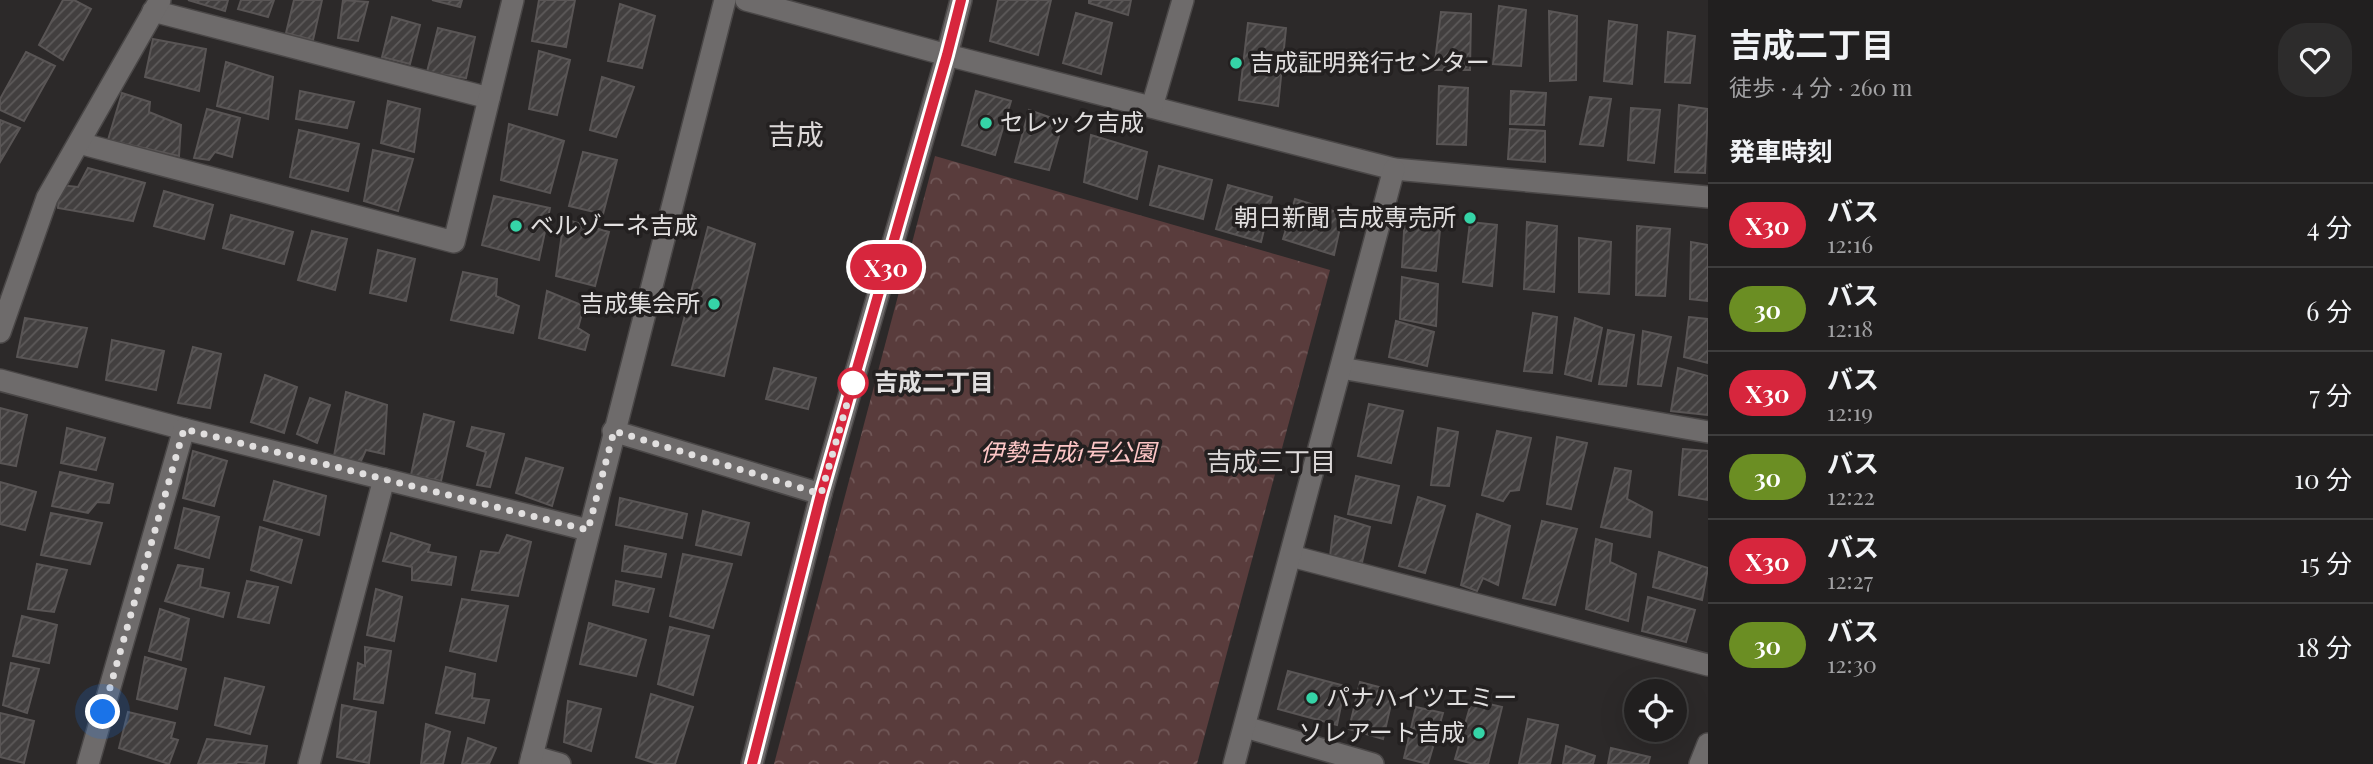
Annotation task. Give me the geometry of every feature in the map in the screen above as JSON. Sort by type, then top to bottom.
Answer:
[{"type":"street","points":[[79,143],[454,242],[513,0]]},
{"type":"street","points":[[560,764],[531,760],[725,0]]},
{"type":"street","points":[[746,0],[947,55],[1394,169],[1708,197]]},
{"type":"street","points":[[752,764],[821,494],[961,0]]},
{"type":"street","points":[[1152,107],[1184,0]]},
{"type":"street","points":[[0,332],[47,198],[157,6],[489,99]]},
{"type":"street","points":[[1234,764],[1394,169]]},
{"type":"street","points":[[1342,368],[1708,432]]},
{"type":"street","points":[[0,380],[588,530]]},
{"type":"street","points":[[88,764],[184,429]]},
{"type":"street","points":[[614,431],[821,494]]},
{"type":"street","points":[[309,764],[384,480]]},
{"type":"street","points":[[1291,556],[1708,665]]},
{"type":"street","points":[[1245,727],[1373,764]]},
{"type":"street","points":[[1700,764],[1708,744]]},
{"type":"green space","name":"伊勢吉成1号公園","points":[[935,156],[1330,270],[1197,764],[774,764]]},
{"type":"building","points":[[63,0],[74,0],[91,9],[63,60],[39,45]]},
{"type":"building","points":[[188,0],[228,0],[225,11]]},
{"type":"building","points":[[241,0],[274,0],[268,17],[238,9]]},
{"type":"building","points":[[294,0],[322,0],[313,40],[286,33]]},
{"type":"building","points":[[343,0],[368,2],[358,41],[338,38]]},
{"type":"building","points":[[432,0],[462,0],[460,7]]},
{"type":"building","points":[[539,0],[575,0],[566,47],[532,41]]},
{"type":"building","points":[[998,0],[1051,0],[1038,55],[990,41]]},
{"type":"building","points":[[1089,0],[1131,0],[1128,15],[1089,3]]},
{"type":"building","points":[[620,4],[655,16],[642,68],[608,61]]},
{"type":"building","points":[[1499,6],[1526,10],[1521,66],[1493,64]]},
{"type":"building","points":[[1549,11],[1577,16],[1576,80],[1550,81]]},
{"type":"building","points":[[1441,12],[1471,14],[1470,70],[1434,70]]},
{"type":"building","points":[[1076,13],[1112,23],[1101,74],[1063,63]]},
{"type":"building","points":[[392,17],[420,25],[410,64],[382,57]]},
{"type":"building","points":[[1609,21],[1637,25],[1632,84],[1604,81]]},
{"type":"building","points":[[1248,23],[1286,28],[1278,106],[1239,100]]},
{"type":"building","points":[[438,28],[475,37],[466,78],[427,72]]},
{"type":"building","points":[[1668,32],[1695,36],[1690,83],[1665,82]]},
{"type":"building","points":[[153,39],[206,49],[199,91],[145,77]]},
{"type":"building","points":[[539,51],[570,60],[557,115],[529,109]]},
{"type":"building","points":[[26,52],[55,66],[24,121],[0,110],[0,99]]},
{"type":"building","points":[[226,62],[273,77],[268,119],[217,106]]},
{"type":"building","points":[[602,77],[634,87],[616,137],[590,130]]},
{"type":"building","points":[[1439,86],[1468,88],[1466,145],[1437,144]]},
{"type":"building","points":[[300,91],[354,102],[347,128],[296,119]]},
{"type":"building","name":"セレック吉成","points":[[976,91],[1011,101],[995,155],[962,145]]},
{"type":"building","points":[[1511,91],[1546,93],[1544,125],[1510,124]]},
{"type":"building","points":[[122,93],[150,102],[149,112],[181,125],[179,156],[108,140]]},
{"type":"building","points":[[1590,97],[1611,99],[1603,146],[1580,144]]},
{"type":"building","points":[[388,101],[420,109],[414,152],[381,143]]},
{"type":"building","points":[[1679,105],[1708,109],[1705,173],[1675,172]]},
{"type":"building","points":[[1631,108],[1660,110],[1654,163],[1628,160]]},
{"type":"building","points":[[207,109],[240,118],[232,157],[215,152],[209,160],[194,158]]},
{"type":"building","points":[[1029,110],[1063,122],[1049,170],[1015,162]]},
{"type":"building","points":[[0,120],[20,128],[0,162]]},
{"type":"building","points":[[509,124],[564,141],[550,193],[501,180]]},
{"type":"building","points":[[1510,129],[1545,131],[1545,162],[1508,159]]},
{"type":"building","points":[[299,130],[359,144],[348,191],[290,177]]},
{"type":"building","points":[[1091,135],[1147,152],[1137,199],[1084,182]]},
{"type":"building","points":[[373,150],[413,159],[398,211],[364,201]]},
{"type":"building","points":[[583,152],[617,160],[603,214],[569,206]]},
{"type":"building","points":[[1159,166],[1212,180],[1203,219],[1150,205]]},
{"type":"building","points":[[88,168],[145,183],[133,221],[58,208],[60,185],[78,187]]},
{"type":"building","points":[[1228,185],[1272,197],[1261,242],[1216,229]]},
{"type":"building","points":[[164,191],[213,205],[204,239],[154,226]]},
{"type":"building","name":"ベルゾーネ吉成","points":[[494,196],[550,208],[539,260],[482,245]]},
{"type":"building","points":[[1295,199],[1343,214],[1334,255],[1283,239]]},
{"type":"building","points":[[1405,214],[1441,219],[1436,271],[1402,267]]},
{"type":"building","points":[[231,215],[293,232],[284,264],[223,248]]},
{"type":"building","points":[[564,219],[609,232],[595,286],[556,276]]},
{"type":"building","points":[[1470,222],[1497,225],[1492,286],[1463,282]]},
{"type":"building","points":[[1527,222],[1557,226],[1554,292],[1524,289]]},
{"type":"building","points":[[1637,226],[1670,229],[1665,296],[1636,295]]},
{"type":"building","name":"吉成集会所","points":[[708,227],[755,244],[724,376],[672,365]]},
{"type":"building","points":[[312,231],[347,239],[335,290],[298,280]]},
{"type":"building","points":[[1579,238],[1611,242],[1609,294],[1579,292]]},
{"type":"building","points":[[1691,242],[1708,245],[1708,301],[1690,299]]},
{"type":"building","points":[[378,250],[415,259],[406,301],[370,293]]},
{"type":"building","points":[[463,272],[497,279],[496,296],[519,306],[513,333],[451,320]]},
{"type":"building","points":[[1402,277],[1438,284],[1436,326],[1400,319]]},
{"type":"building","points":[[547,291],[584,306],[578,328],[589,335],[585,350],[539,338]]},
{"type":"building","points":[[1533,313],[1557,317],[1552,373],[1524,371]]},
{"type":"building","points":[[1689,317],[1708,319],[1708,363],[1684,357]]},
{"type":"building","points":[[25,318],[87,328],[77,367],[17,357]]},
{"type":"building","points":[[1575,318],[1602,328],[1591,381],[1565,374]]},
{"type":"building","points":[[1396,321],[1434,332],[1427,366],[1389,357]]},
{"type":"building","points":[[1608,330],[1634,335],[1626,386],[1599,384]]},
{"type":"building","points":[[1643,331],[1671,337],[1661,386],[1638,384]]},
{"type":"building","points":[[112,340],[164,351],[156,390],[106,380]]},
{"type":"building","points":[[193,347],[221,354],[210,408],[178,403]]},
{"type":"building","points":[[774,368],[816,378],[808,409],[766,399]]},
{"type":"building","points":[[1678,368],[1708,376],[1708,415],[1671,411]]},
{"type":"building","points":[[265,375],[297,387],[284,433],[251,422]]},
{"type":"building","points":[[346,392],[387,405],[384,454],[366,450],[360,463],[334,456]]},
{"type":"building","points":[[310,398],[330,405],[317,443],[297,434]]},
{"type":"building","points":[[1369,404],[1403,411],[1391,463],[1358,456]]},
{"type":"building","points":[[0,408],[27,415],[16,466],[0,463]]},
{"type":"building","points":[[424,414],[454,422],[441,481],[411,475]]},
{"type":"building","points":[[472,427],[504,434],[490,487],[477,485],[486,452],[467,446]]},
{"type":"building","points":[[67,428],[105,438],[96,470],[61,463]]},
{"type":"building","points":[[1438,428],[1458,432],[1449,486],[1431,485]]},
{"type":"building","points":[[1497,431],[1531,438],[1519,490],[1510,491],[1503,501],[1482,495]]},
{"type":"building","points":[[1557,437],[1587,443],[1571,509],[1547,504]]},
{"type":"building","points":[[1683,449],[1708,451],[1708,500],[1679,495]]},
{"type":"building","points":[[193,451],[227,461],[214,506],[183,498]]},
{"type":"building","points":[[526,458],[563,468],[552,506],[516,493]]},
{"type":"building","points":[[1615,468],[1631,471],[1627,499],[1652,512],[1650,537],[1601,527]]},
{"type":"building","points":[[60,472],[113,484],[109,503],[97,502],[88,513],[52,506]]},
{"type":"building","points":[[1356,476],[1399,486],[1391,523],[1348,514]]},
{"type":"building","points":[[274,481],[326,496],[319,535],[264,520]]},
{"type":"building","points":[[0,482],[36,492],[25,530],[0,524]]},
{"type":"building","points":[[1418,497],[1445,506],[1425,573],[1399,566]]},
{"type":"building","points":[[620,498],[687,514],[682,538],[616,525]]},
{"type":"building","points":[[184,508],[219,517],[209,558],[175,548]]},
{"type":"building","points":[[703,511],[749,523],[741,555],[696,545]]},
{"type":"building","points":[[51,513],[102,523],[90,564],[41,555]]},
{"type":"building","points":[[1477,514],[1510,526],[1498,585],[1483,578],[1477,591],[1461,585]]},
{"type":"building","points":[[1335,516],[1370,527],[1361,567],[1330,556]]},
{"type":"building","points":[[1542,521],[1577,529],[1555,605],[1523,598]]},
{"type":"building","points":[[260,527],[302,540],[291,583],[251,570]]},
{"type":"building","points":[[391,533],[430,545],[428,552],[456,557],[451,585],[412,580],[412,567],[383,561]]},
{"type":"building","points":[[507,535],[531,542],[518,596],[472,590],[481,551],[499,553]]},
{"type":"building","points":[[1596,539],[1612,544],[1610,562],[1636,574],[1628,621],[1586,609]]},
{"type":"building","points":[[625,546],[666,554],[661,577],[622,571]]},
{"type":"building","points":[[1659,552],[1708,568],[1702,600],[1653,587]]},
{"type":"building","points":[[683,554],[732,564],[713,628],[670,616]]},
{"type":"building","points":[[37,564],[67,570],[54,612],[28,609]]},
{"type":"building","points":[[178,565],[203,569],[200,587],[229,593],[223,617],[165,601]]},
{"type":"building","points":[[247,581],[278,587],[269,623],[238,617]]},
{"type":"building","points":[[616,581],[654,589],[648,612],[613,605]]},
{"type":"building","points":[[376,589],[402,597],[394,641],[367,635]]},
{"type":"building","points":[[1648,597],[1695,610],[1686,642],[1642,631]]},
{"type":"building","points":[[462,599],[508,606],[496,661],[450,651]]},
{"type":"building","points":[[160,609],[189,619],[181,660],[149,651]]},
{"type":"building","points":[[22,616],[57,625],[49,663],[13,656]]},
{"type":"building","points":[[589,623],[646,640],[636,676],[580,664]]},
{"type":"building","points":[[670,627],[709,636],[693,695],[658,684]]},
{"type":"building","points":[[365,647],[391,651],[383,703],[354,699],[358,663],[365,666]]},
{"type":"building","points":[[145,657],[186,669],[177,709],[137,699]]},
{"type":"building","points":[[11,663],[39,669],[27,713],[3,705]]},
{"type":"building","points":[[446,667],[475,674],[472,698],[489,700],[484,723],[436,713]]},
{"type":"building","name":"パナハイツエミー","points":[[1288,671],[1345,686],[1337,725],[1278,709]]},
{"type":"building","points":[[225,678],[264,687],[250,734],[215,725]]},
{"type":"building","points":[[1360,682],[1394,691],[1383,739],[1349,729]]},
{"type":"building","points":[[651,694],[693,707],[675,764],[657,764],[636,757]]},
{"type":"building","name":"ソレアート吉成","points":[[1472,700],[1502,707],[1488,764],[1455,759]]},
{"type":"building","points":[[568,701],[601,709],[591,751],[564,742]]},
{"type":"building","points":[[342,705],[376,712],[369,763],[337,757]]},
{"type":"building","points":[[1416,707],[1443,713],[1428,764],[1404,758]]},
{"type":"building","points":[[128,712],[175,723],[171,738],[178,740],[169,764],[119,748]]},
{"type":"building","points":[[0,713],[34,721],[24,763],[0,757]]},
{"type":"building","points":[[1528,719],[1558,725],[1550,764],[1519,764]]},
{"type":"building","points":[[426,724],[450,732],[443,764],[421,764]]},
{"type":"building","points":[[468,738],[496,748],[489,764],[462,764]]},
{"type":"building","points":[[207,739],[267,746],[264,764],[198,764]]},
{"type":"building","points":[[1566,746],[1595,756],[1593,764],[1563,764]]},
{"type":"building","points":[[1611,748],[1650,757],[1648,764],[1608,764]]},
{"type":"bus line","name":"X30","points":[[752,764],[821,494],[961,0]]},
{"type":"place","name":"吉成証明発行センター","points":[[1236,63]]},
{"type":"place","name":"セレック吉成","points":[[986,123]]},
{"type":"place","name":"朝日新聞 吉成専売所","points":[[1470,218]]},
{"type":"place","name":"ベルゾーネ吉成","points":[[516,226]]},
{"type":"place","name":"吉成集会所","points":[[714,304]]},
{"type":"place","name":"吉成二丁目","points":[[853,383]]},
{"type":"place","name":"パナハイツエミー","points":[[1312,698]]},
{"type":"place","name":"ソレアート吉成","points":[[1479,733]]},
{"type":"district","name":"吉成","points":[[796,135]]},
{"type":"district","name":"吉成三丁目","points":[[1271,462]]},
{"type":"route","points":[[103,712],[184,429],[588,530],[614,431],[821,494],[853,383]]}]
